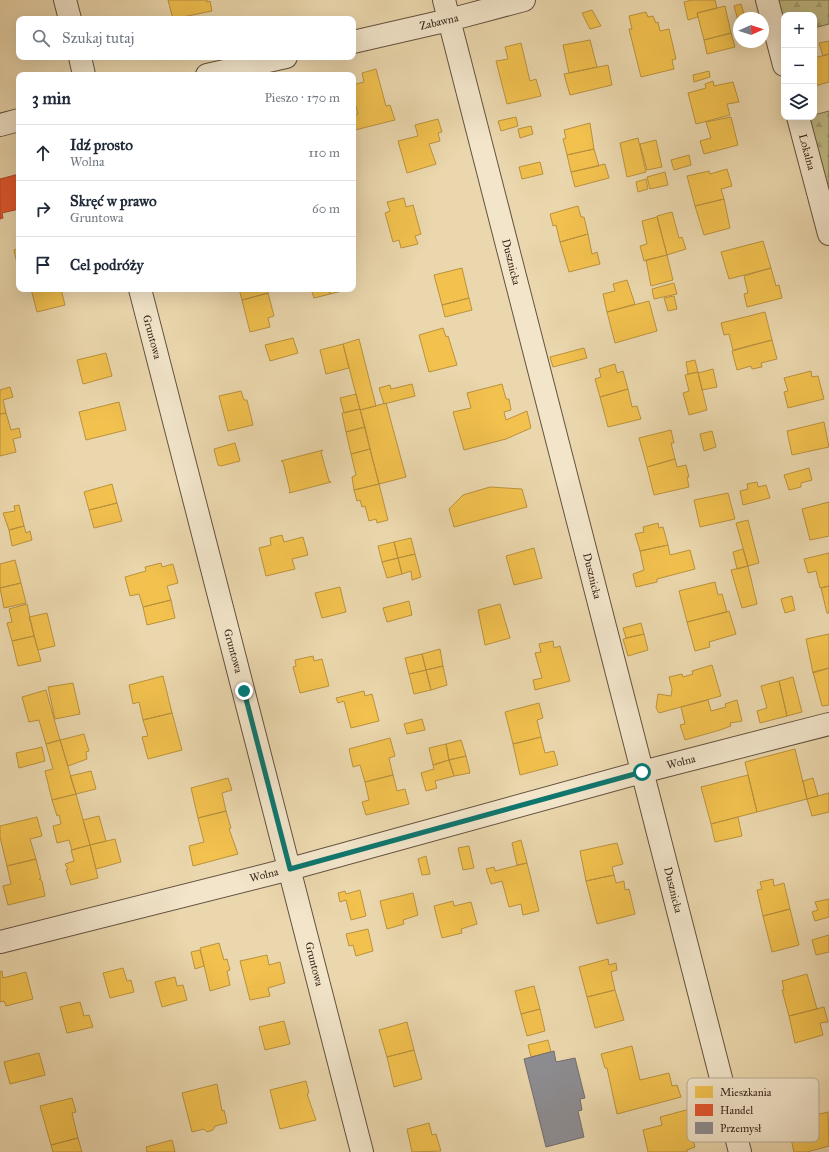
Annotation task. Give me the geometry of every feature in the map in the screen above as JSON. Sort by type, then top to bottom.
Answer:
[{"type":"street","points":[[65,0],[69,16]]},
{"type":"street","name":"Zabawna","points":[[356,41],[446,10],[524,0]]},
{"type":"street","points":[[767,0],[781,54]]},
{"type":"street","name":"Dusznicka","points":[[446,10],[721,1078]]},
{"type":"street","points":[[81,60],[83,72]]},
{"type":"street","points":[[220,72],[273,60]]},
{"type":"street","name":"Lokalna","points":[[799,120],[829,234]]},
{"type":"street","points":[[0,125],[16,121]]},
{"type":"street","name":"Gruntowa","points":[[141,292],[362,1152]]},
{"type":"street","name":"Wolna","points":[[0,942],[290,869],[642,772],[829,724]]},
{"type":"street","name":"Dusznicka","points":[[737,1142],[740,1152]]},
{"type":"green space","points":[[775,0],[829,0],[829,24],[817,27],[817,12],[781,12],[781,22]]},
{"type":"green space","points":[[829,111],[829,201],[807,120],[817,120],[817,114]]},
{"type":"building: Mieszkania","points":[[168,0],[210,1],[212,11],[188,16],[172,16]]},
{"type":"building: Mieszkania","points":[[692,0],[715,0],[717,8],[697,13],[698,17],[688,20],[684,2]]},
{"type":"building: Mieszkania","points":[[741,4],[743,12],[736,12],[734,6]]},
{"type":"building: Mieszkania","points":[[725,6],[731,33],[704,40],[697,13]]},
{"type":"building: Mieszkania","points":[[592,10],[601,26],[590,29],[582,13]]},
{"type":"building: Mieszkania","points":[[646,12],[648,17],[653,16],[656,23],[658,22],[660,31],[669,29],[676,59],[672,60],[674,69],[641,77],[629,29],[632,29],[629,16]]},
{"type":"building: Mieszkania","points":[[731,33],[733,48],[707,54],[704,40]]},
{"type":"building: Mieszkania","points":[[590,40],[597,67],[569,73],[563,45]]},
{"type":"building: Mieszkania","points":[[829,41],[829,54],[823,56],[819,43]]},
{"type":"building: Mieszkania","points":[[521,43],[530,81],[536,79],[541,96],[507,104],[496,61],[508,59],[505,47]]},
{"type":"building: Mieszkania","points":[[829,54],[829,82],[817,85],[817,84],[817,57]]},
{"type":"building: Mieszkania","points":[[608,65],[612,85],[570,95],[564,74]]},
{"type":"building: Mieszkania","points":[[376,69],[386,106],[390,105],[395,120],[356,130],[356,114],[358,114],[356,107],[356,84],[364,82],[362,73]]},
{"type":"building: Mieszkania","points":[[709,71],[710,77],[694,82],[693,75]]},
{"type":"building: Mieszkania","points":[[713,81],[714,86],[733,82],[739,102],[727,104],[730,115],[696,124],[688,93],[706,88],[705,84]]},
{"type":"building: Mieszkania","points":[[516,117],[518,126],[501,131],[498,121]]},
{"type":"building: Mieszkania","points":[[731,117],[738,145],[704,154],[700,141],[711,138],[706,122]]},
{"type":"building: Mieszkania","points":[[438,119],[442,132],[438,133],[440,141],[429,144],[436,164],[407,173],[398,141],[418,136],[415,125]]},
{"type":"building: Mieszkania","points":[[590,123],[594,149],[567,155],[563,139],[566,138],[564,130]]},
{"type":"building: Mieszkania","points":[[531,126],[533,134],[520,138],[518,129]]},
{"type":"building: Mieszkania","points":[[638,138],[646,172],[627,177],[620,143]]},
{"type":"building: Mieszkania","points":[[656,140],[662,167],[647,170],[640,144]]},
{"type":"building: Mieszkania","points":[[594,149],[599,166],[571,172],[567,155]]},
{"type":"building: Mieszkania","points":[[689,155],[691,165],[674,170],[671,160]]},
{"type":"building: Mieszkania","points":[[540,162],[543,174],[522,179],[519,167]]},
{"type":"building: Mieszkania","points":[[605,164],[609,178],[575,187],[571,172]]},
{"type":"building: Mieszkania","points":[[727,169],[732,186],[721,189],[724,199],[695,206],[687,176],[709,171],[710,174]]},
{"type":"building: Mieszkania","points":[[665,172],[668,185],[650,189],[647,177]]},
{"type":"building: Mieszkania","points":[[646,179],[648,189],[638,192],[636,182]]},
{"type":"building: Mieszkania","points":[[404,198],[406,207],[413,205],[421,234],[415,236],[418,244],[401,248],[399,240],[393,242],[385,213],[390,211],[387,202]]},
{"type":"building: Mieszkania","points":[[724,199],[730,228],[704,235],[695,206]]},
{"type":"building: Mieszkania","points":[[578,206],[581,217],[584,217],[588,234],[560,242],[556,225],[553,226],[550,214]]},
{"type":"building: Mieszkania","points":[[672,212],[679,238],[682,237],[686,249],[667,255],[657,216]]},
{"type":"building: Mieszkania","points":[[657,217],[667,255],[644,261],[640,246],[647,244],[642,221]]},
{"type":"building: Mieszkania","points":[[588,234],[592,254],[597,252],[600,264],[569,272],[560,242]]},
{"type":"building: Mieszkania","points":[[763,241],[771,268],[729,279],[721,252]]},
{"type":"building: Mieszkania","points":[[667,255],[673,280],[651,286],[646,260]]},
{"type":"building: Mieszkania","points":[[462,268],[469,298],[442,305],[434,275]]},
{"type":"building: Mieszkania","points":[[771,268],[776,286],[779,285],[782,298],[747,307],[744,294],[748,293],[744,276]]},
{"type":"building: Mieszkania","points":[[627,280],[635,304],[607,312],[603,294],[615,291],[613,284]]},
{"type":"building: Mieszkania","points":[[674,283],[677,294],[654,299],[652,289]]},
{"type":"building: Mieszkania","points":[[32,292],[62,292],[65,305],[37,312]]},
{"type":"building: Mieszkania","points":[[240,292],[268,292],[268,293],[242,300]]},
{"type":"building: Mieszkania","points":[[312,292],[330,292],[330,294],[314,298]]},
{"type":"building: Mieszkania","points":[[268,293],[274,316],[268,318],[270,327],[250,332],[242,300]]},
{"type":"building: Mieszkania","points":[[674,296],[677,309],[668,311],[664,298]]},
{"type":"building: Mieszkania","points":[[469,298],[472,310],[445,317],[442,305]]},
{"type":"building: Mieszkania","points":[[649,301],[657,331],[615,343],[607,312]]},
{"type":"building: Mieszkania","points":[[765,312],[772,340],[733,350],[729,334],[724,335],[721,323]]},
{"type":"building: Mieszkania","points":[[443,328],[446,337],[448,336],[457,365],[429,372],[419,335]]},
{"type":"building: Mieszkania","points":[[293,338],[298,353],[270,361],[265,345]]},
{"type":"building: Mieszkania","points":[[359,339],[376,406],[360,410],[343,344]]},
{"type":"building: Mieszkania","points":[[772,340],[777,359],[761,363],[762,367],[752,369],[751,366],[737,370],[732,351]]},
{"type":"building: Mieszkania","points":[[343,344],[349,368],[326,374],[320,350]]},
{"type":"building: Mieszkania","points":[[584,348],[587,358],[553,367],[550,357]]},
{"type":"building: Mieszkania","points":[[106,353],[112,376],[83,384],[77,360]]},
{"type":"building: Mieszkania","points":[[695,360],[698,372],[688,374],[686,362]]},
{"type":"building: Mieszkania","points":[[615,364],[617,373],[623,371],[628,389],[600,397],[595,379],[601,377],[599,369]]},
{"type":"building: Mieszkania","points":[[713,369],[717,387],[702,390],[698,373]]},
{"type":"building: Mieszkania","points":[[811,371],[812,377],[818,376],[824,399],[788,408],[784,392],[788,391],[784,378]]},
{"type":"building: Mieszkania","points":[[698,372],[707,410],[689,415],[683,393],[689,391],[685,375]]},
{"type":"building: Mieszkania","points":[[412,384],[415,396],[384,404],[379,388],[390,385],[391,389]]},
{"type":"building: Mieszkania","points":[[502,384],[506,399],[509,399],[511,410],[504,412],[506,420],[527,411],[531,428],[506,439],[464,450],[453,412],[471,408],[467,393]]},
{"type":"building: Mieszkania","points":[[10,387],[13,397],[3,400],[6,413],[0,414],[0,390]]},
{"type":"building: Mieszkania","points":[[628,389],[632,407],[637,406],[641,419],[608,427],[600,397]]},
{"type":"building: Mieszkania","points":[[241,391],[244,400],[247,400],[253,425],[228,431],[219,396]]},
{"type":"building: Mieszkania","points":[[356,394],[360,409],[344,413],[340,398]]},
{"type":"building: Mieszkania","points":[[119,402],[126,430],[86,440],[79,412]]},
{"type":"building: Mieszkania","points":[[386,403],[406,477],[379,484],[360,410]]},
{"type":"building: Mieszkania","points":[[360,409],[365,427],[346,432],[342,413]]},
{"type":"building: Mieszkania","points":[[6,413],[11,430],[19,428],[21,437],[13,439],[16,452],[0,456],[0,414]]},
{"type":"building: Mieszkania","points":[[824,422],[829,447],[792,455],[787,431]]},
{"type":"building: Mieszkania","points":[[365,427],[370,449],[351,454],[346,432]]},
{"type":"building: Mieszkania","points":[[671,430],[674,443],[671,443],[675,459],[647,467],[639,438]]},
{"type":"building: Mieszkania","points":[[712,431],[716,447],[704,451],[700,434]]},
{"type":"building: Mieszkania","points":[[235,443],[240,461],[221,466],[218,465],[214,449]]},
{"type":"building: Mieszkania","points":[[370,449],[379,484],[354,490],[352,477],[356,475],[351,454]]},
{"type":"building: Mieszkania","points":[[323,450],[321,452],[329,481],[331,482],[289,493],[290,491],[283,462],[281,461]]},
{"type":"building: Mieszkania","points":[[675,459],[677,467],[686,465],[689,477],[687,477],[689,487],[654,495],[647,467]]},
{"type":"building: Mieszkania","points":[[809,468],[812,480],[801,483],[801,487],[789,490],[784,475]]},
{"type":"building: Mieszkania","points":[[757,482],[758,487],[766,485],[770,498],[743,505],[740,491],[748,489],[747,484]]},
{"type":"building: Mieszkania","points":[[112,484],[117,503],[89,510],[84,492]]},
{"type":"building: Mieszkania","points":[[379,484],[388,520],[377,523],[376,519],[369,521],[365,506],[362,507],[360,500],[357,501],[354,490]]},
{"type":"building: Mieszkania","points":[[490,487],[522,489],[527,507],[454,527],[449,509],[463,495]]},
{"type":"building: Mieszkania","points":[[728,493],[735,519],[700,527],[694,500]]},
{"type":"building: Mieszkania","points":[[829,502],[829,536],[810,540],[802,509]]},
{"type":"building: Mieszkania","points":[[117,503],[122,521],[94,528],[89,510]]},
{"type":"building: Mieszkania","points":[[19,505],[24,526],[9,530],[3,513],[15,511],[14,506]]},
{"type":"building: Mieszkania","points":[[748,520],[759,563],[748,566],[736,523]]},
{"type":"building: Mieszkania","points":[[658,523],[659,528],[663,527],[668,545],[640,551],[635,534],[644,532],[643,527]]},
{"type":"building: Mieszkania","points":[[24,526],[26,533],[30,531],[32,540],[12,546],[9,530]]},
{"type":"building: Mieszkania","points":[[282,535],[284,542],[303,537],[308,555],[292,559],[295,569],[266,576],[259,548],[271,545],[270,538]]},
{"type":"building: Mieszkania","points":[[411,538],[415,554],[398,558],[394,542]]},
{"type":"building: Mieszkania","points":[[394,542],[398,558],[382,562],[378,546]]},
{"type":"building: Mieszkania","points":[[668,545],[670,555],[690,550],[695,569],[657,579],[657,582],[636,587],[633,574],[644,570],[640,551]]},
{"type":"building: Mieszkania","points":[[534,548],[542,578],[514,585],[506,556]]},
{"type":"building: Mieszkania","points":[[743,549],[748,566],[737,569],[733,552]]},
{"type":"building: Mieszkania","points":[[829,553],[829,586],[820,588],[816,571],[808,573],[804,559]]},
{"type":"building: Mieszkania","points":[[415,554],[421,577],[412,580],[411,571],[402,574],[398,558]]},
{"type":"building: Mieszkania","points":[[398,558],[402,574],[387,578],[382,562]]},
{"type":"building: Mieszkania","points":[[15,560],[21,583],[0,588],[0,564]]},
{"type":"building: Mieszkania","points":[[161,563],[162,567],[173,564],[178,583],[167,586],[171,600],[143,607],[139,594],[130,596],[125,577],[146,571],[145,567]]},
{"type":"building: Mieszkania","points":[[748,566],[757,604],[742,608],[731,570]]},
{"type":"building: Mieszkania","points":[[715,582],[718,595],[722,594],[727,612],[687,622],[679,591]]},
{"type":"building: Mieszkania","points":[[21,583],[26,603],[4,608],[0,588]]},
{"type":"building: Mieszkania","points":[[829,586],[829,613],[827,613],[821,588]]},
{"type":"building: Mieszkania","points":[[340,587],[346,612],[322,618],[315,593]]},
{"type":"building: Mieszkania","points":[[792,596],[795,610],[785,613],[781,599]]},
{"type":"building: Mieszkania","points":[[171,600],[175,618],[147,625],[143,607]]},
{"type":"building: Mieszkania","points":[[409,601],[412,615],[387,622],[383,608]]},
{"type":"building: Mieszkania","points":[[27,604],[34,636],[12,641],[7,623],[12,622],[9,609]]},
{"type":"building: Mieszkania","points":[[500,604],[510,638],[485,645],[478,610]]},
{"type":"building: Mieszkania","points":[[729,611],[736,634],[709,642],[710,647],[695,651],[687,622]]},
{"type":"building: Mieszkania","points":[[47,613],[55,646],[38,650],[29,617]]},
{"type":"building: Mieszkania","points":[[641,623],[644,634],[626,638],[623,628]]},
{"type":"building: Mieszkania","points":[[644,634],[648,650],[628,656],[623,639]]},
{"type":"building: Mieszkania","points":[[829,634],[829,668],[813,673],[806,639]]},
{"type":"building: Mieszkania","points":[[34,636],[41,661],[18,666],[12,641]]},
{"type":"building: Mieszkania","points":[[553,641],[554,648],[560,646],[570,681],[535,690],[533,680],[542,678],[535,653],[541,652],[539,644]]},
{"type":"building: Mieszkania","points":[[440,649],[443,666],[426,670],[422,654]]},
{"type":"building: Mieszkania","points":[[422,654],[426,670],[409,674],[405,658]]},
{"type":"building: Mieszkania","points":[[313,656],[314,661],[322,659],[329,686],[300,693],[293,667],[296,666],[295,660]]},
{"type":"building: Mieszkania","points":[[712,665],[721,696],[659,713],[656,708],[658,694],[671,696],[672,689],[669,677],[682,674],[683,677],[693,674],[692,671]]},
{"type":"building: Mieszkania","points":[[443,666],[447,685],[431,690],[426,670]]},
{"type":"building: Mieszkania","points":[[829,668],[829,705],[822,706],[813,672]]},
{"type":"building: Mieszkania","points":[[426,670],[431,690],[414,694],[409,674]]},
{"type":"building: Mieszkania","points":[[163,676],[172,713],[143,720],[139,702],[133,704],[129,685]]},
{"type":"building: Mieszkania","points":[[793,677],[802,712],[787,716],[779,681]]},
{"type":"building: Mieszkania","points":[[779,681],[787,716],[760,723],[757,711],[767,708],[761,686]]},
{"type":"building: Mieszkania","points":[[73,683],[80,714],[55,719],[48,687]]},
{"type":"building: Mieszkania","points":[[46,690],[60,740],[46,744],[39,720],[29,722],[22,697]]},
{"type":"building: Mieszkania","points":[[364,691],[365,696],[372,694],[379,721],[351,728],[344,701],[338,703],[336,698]]},
{"type":"building: Mieszkania","points":[[708,700],[711,711],[726,707],[725,704],[737,700],[742,721],[730,723],[731,726],[685,740],[680,725],[685,724],[681,707]]},
{"type":"building: Mieszkania","points":[[539,703],[543,718],[537,720],[541,737],[513,744],[505,712]]},
{"type":"building: Mieszkania","points":[[172,713],[182,750],[148,759],[142,737],[148,736],[143,720]]},
{"type":"building: Mieszkania","points":[[422,719],[425,730],[407,734],[404,724]]},
{"type":"building: Mieszkania","points":[[84,734],[89,751],[86,752],[87,759],[68,766],[60,740]]},
{"type":"building: Mieszkania","points":[[541,737],[545,753],[554,751],[558,765],[520,775],[513,744]]},
{"type":"building: Mieszkania","points":[[390,738],[395,756],[389,758],[393,775],[365,782],[360,765],[353,767],[349,749]]},
{"type":"building: Mieszkania","points":[[60,740],[76,794],[52,800],[45,771],[53,769],[46,744]]},
{"type":"building: Mieszkania","points":[[461,740],[466,756],[449,760],[446,744]]},
{"type":"building: Mieszkania","points":[[446,744],[449,760],[433,765],[429,748]]},
{"type":"building: Mieszkania","points":[[42,747],[45,761],[19,768],[16,753]]},
{"type":"building: Mieszkania","points":[[795,749],[807,799],[757,812],[745,762]]},
{"type":"building: Mieszkania","points":[[466,756],[470,773],[454,776],[449,760]]},
{"type":"building: Mieszkania","points":[[449,760],[454,776],[435,781],[437,788],[426,791],[421,773],[434,769],[433,765]]},
{"type":"building: Mieszkania","points":[[91,771],[96,789],[76,794],[70,776]]},
{"type":"building: Mieszkania","points":[[393,775],[397,791],[405,789],[409,804],[366,815],[362,802],[369,800],[365,782]]},
{"type":"building: Mieszkania","points":[[748,775],[757,812],[711,824],[701,787]]},
{"type":"building: Mieszkania","points":[[228,778],[232,790],[222,793],[226,811],[198,818],[191,788]]},
{"type":"building: Mieszkania","points":[[813,778],[818,796],[807,799],[803,781]]},
{"type":"building: Mieszkania","points":[[829,793],[829,812],[812,816],[807,799]]},
{"type":"building: Mieszkania","points":[[76,794],[90,845],[72,850],[69,840],[57,843],[53,826],[61,824],[59,815],[57,816],[52,800]]},
{"type":"building: Mieszkania","points":[[226,811],[231,828],[229,829],[238,854],[193,866],[189,846],[204,842],[198,818]]},
{"type":"building: Mieszkania","points":[[99,816],[106,841],[90,845],[83,820]]},
{"type":"building: Mieszkania","points":[[37,817],[42,836],[30,839],[36,859],[7,866],[0,837],[0,826]]},
{"type":"building: Mieszkania","points":[[738,817],[742,836],[715,842],[711,824]]},
{"type":"building: Mieszkania","points":[[115,839],[121,862],[96,869],[90,845]]},
{"type":"building: Mieszkania","points":[[521,840],[527,863],[517,865],[512,843]]},
{"type":"building: Mieszkania","points":[[617,843],[623,864],[612,867],[614,875],[586,881],[580,851]]},
{"type":"building: Mieszkania","points":[[90,845],[98,878],[71,885],[66,870],[68,869],[65,864],[74,861],[71,850]]},
{"type":"building: Mieszkania","points":[[469,846],[474,868],[463,870],[458,848]]},
{"type":"building: Mieszkania","points":[[426,856],[430,874],[422,875],[418,859]]},
{"type":"building: Mieszkania","points":[[36,859],[41,879],[39,879],[42,881],[45,896],[8,905],[3,886],[11,884],[7,866]]},
{"type":"building: Mieszkania","points":[[527,863],[539,911],[523,915],[521,904],[509,907],[502,881],[491,884],[486,869],[494,867],[495,871]]},
{"type":"building: Mieszkania","points":[[614,875],[616,883],[624,881],[625,890],[629,889],[635,914],[597,924],[586,881]]},
{"type":"building: Mieszkania","points":[[773,879],[774,886],[784,883],[790,909],[763,916],[757,890],[762,889],[760,882]]},
{"type":"building: Mieszkania","points":[[360,890],[366,916],[351,920],[346,900],[340,902],[338,893],[345,891],[346,894]]},
{"type":"building: Mieszkania","points":[[413,893],[418,915],[403,920],[404,924],[387,929],[380,901]]},
{"type":"building: Mieszkania","points":[[829,899],[829,917],[815,921],[812,912],[818,910],[815,902]]},
{"type":"building: Mieszkania","points":[[453,901],[454,906],[471,902],[477,924],[461,929],[462,933],[442,938],[434,906]]},
{"type":"building: Mieszkania","points":[[790,909],[799,945],[772,952],[763,916]]},
{"type":"building: Mieszkania","points":[[368,929],[373,951],[356,956],[353,945],[349,946],[346,934]]},
{"type":"building: Mieszkania","points":[[829,935],[829,952],[816,955],[812,940]]},
{"type":"building: Mieszkania","points":[[219,943],[224,960],[227,959],[230,970],[227,971],[230,985],[210,991],[200,948]]},
{"type":"building: Mieszkania","points":[[200,950],[204,966],[195,969],[191,952]]},
{"type":"building: Mieszkania","points":[[267,955],[269,965],[280,962],[285,983],[268,988],[270,996],[250,1000],[240,961]]},
{"type":"building: Mieszkania","points":[[608,959],[609,965],[616,963],[617,970],[611,972],[615,990],[587,997],[579,967]]},
{"type":"building: Mieszkania","points":[[123,968],[127,981],[131,980],[134,992],[110,998],[103,973]]},
{"type":"building: Mieszkania","points":[[2,971],[3,978],[26,972],[33,999],[6,1006],[4,1001],[0,1002],[0,972]]},
{"type":"building: Mieszkania","points":[[807,974],[817,1009],[789,1016],[782,990],[784,990],[782,981]]},
{"type":"building: Mieszkania","points":[[175,977],[177,986],[183,985],[187,1000],[162,1007],[155,982]]},
{"type":"building: Mieszkania","points":[[534,986],[540,1009],[521,1014],[515,991]]},
{"type":"building: Mieszkania","points":[[615,990],[624,1020],[595,1028],[587,997]]},
{"type":"building: Mieszkania","points":[[80,1002],[84,1016],[89,1015],[93,1027],[67,1033],[60,1007]]},
{"type":"building: Mieszkania","points":[[824,1007],[828,1022],[820,1023],[823,1035],[795,1043],[789,1016]]},
{"type":"building: Mieszkania","points":[[540,1009],[545,1031],[527,1036],[521,1014]]},
{"type":"building: Mieszkania","points":[[284,1021],[290,1044],[265,1050],[259,1027]]},
{"type":"building: Mieszkania","points":[[407,1022],[414,1050],[387,1057],[379,1030]]},
{"type":"building: Mieszkania","points":[[548,1040],[551,1052],[531,1057],[528,1045]]},
{"type":"building: Mieszkania","points":[[632,1046],[640,1080],[669,1073],[672,1086],[677,1085],[681,1097],[617,1114],[607,1068],[605,1068],[601,1054]]},
{"type":"building: Mieszkania","points":[[414,1050],[422,1079],[394,1087],[387,1057]]},
{"type":"building: Mieszkania","points":[[39,1053],[45,1075],[10,1084],[4,1062]]},
{"type":"building: Mieszkania","points":[[306,1081],[309,1093],[307,1094],[316,1120],[280,1129],[270,1090]]},
{"type":"building: Mieszkania","points":[[217,1084],[222,1111],[224,1110],[227,1123],[215,1126],[213,1130],[207,1132],[204,1129],[192,1132],[182,1093]]},
{"type":"building: Mieszkania","points":[[72,1098],[76,1112],[72,1113],[78,1138],[51,1145],[40,1106]]},
{"type":"building: Mieszkania","points":[[687,1110],[687,1142],[694,1142],[695,1147],[687,1150],[687,1152],[648,1152],[643,1130],[662,1125],[660,1117]]},
{"type":"building: Mieszkania","points":[[828,1112],[829,1146],[807,1152],[794,1152],[792,1142],[819,1142],[819,1114]]},
{"type":"building: Mieszkania","points":[[429,1123],[432,1135],[436,1134],[441,1151],[412,1152],[407,1129]]},
{"type":"building: Mieszkania","points":[[78,1138],[82,1152],[53,1152],[51,1145]]},
{"type":"building: Mieszkania","points":[[172,1140],[175,1152],[147,1152],[146,1147]]},
{"type":"building: Handel","points":[[16,175],[16,210],[2,213],[3,218],[0,219],[0,179]]},
{"type":"building: Przemysł","points":[[554,1051],[556,1062],[575,1058],[585,1098],[580,1099],[582,1110],[578,1111],[584,1137],[546,1147],[524,1059]]},
{"type":"route","points":[[244,691],[290,869],[642,772]]}]
